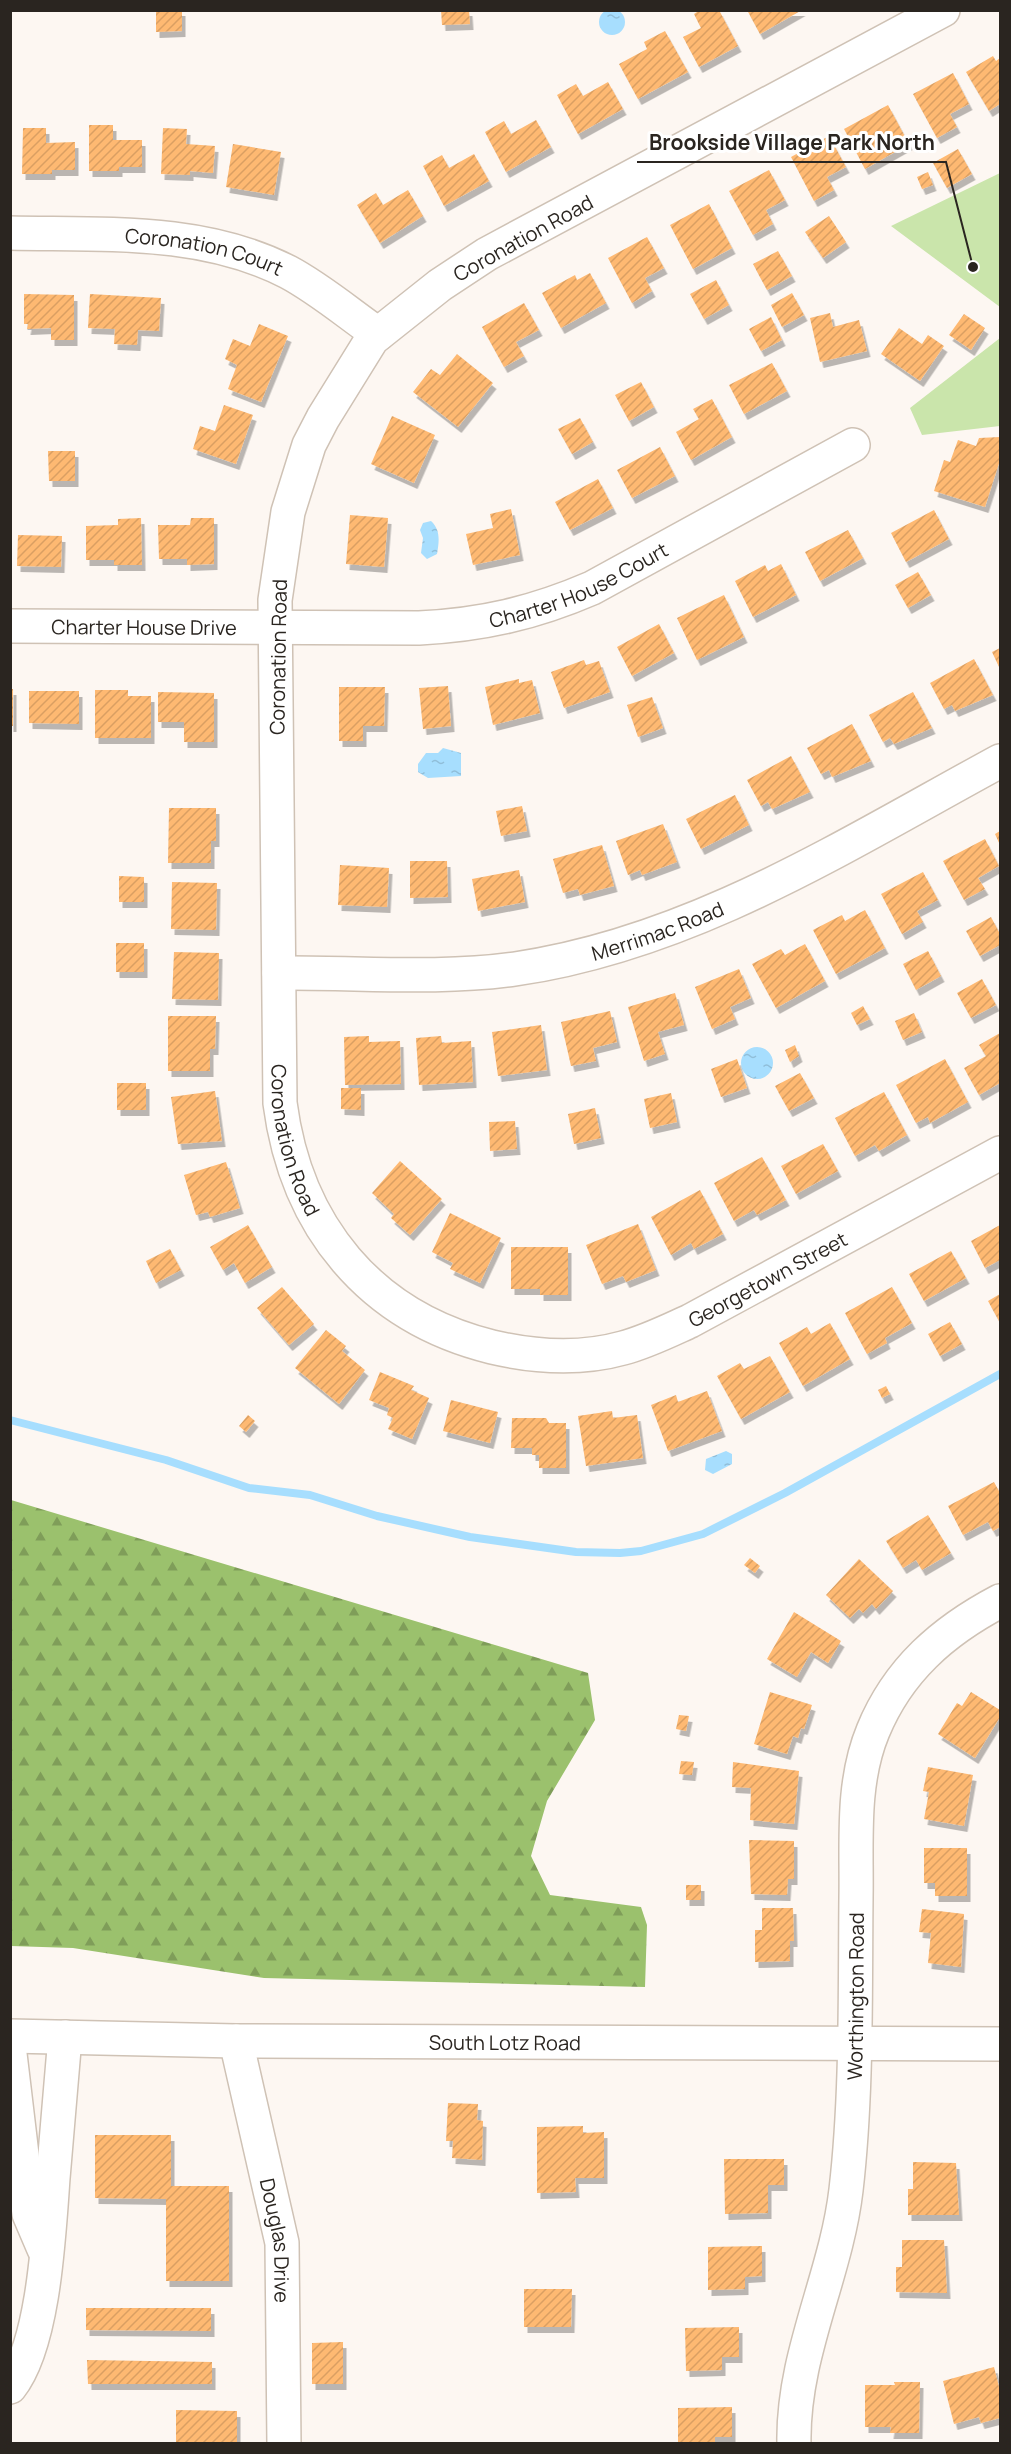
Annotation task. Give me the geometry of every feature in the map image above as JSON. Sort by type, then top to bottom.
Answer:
[{"type":"street","name":"Coronation Road","points":[[518,1353],[459,1339],[435,1329],[403,1310],[349,1264],[324,1232],[304,1196],[285,1139],[280,1103],[276,628],[278,580],[288,512],[298,473],[323,418],[359,357],[378,334],[440,285],[487,254],[944,10]]},
{"type":"street","name":"Coronation Court","points":[[10,233],[159,237],[220,245],[255,257],[290,273],[378,334]]},
{"type":"street","name":"Charter House Court","points":[[276,628],[451,627],[486,623],[561,602],[592,588],[853,445]]},
{"type":"street","name":"Charter House Drive","points":[[10,626],[276,628]]},
{"type":"street","name":"Merrimac Road","points":[[279,973],[476,973],[561,961],[633,942],[703,918],[752,895],[1000,761]]},
{"type":"street","name":"Georgetown Street","points":[[518,1353],[594,1353],[645,1342],[690,1321],[1000,1153]]},
{"type":"street","name":"Worthington Road","points":[[794,2444],[796,2394],[805,2350],[831,2269],[844,2210],[854,2043],[857,1798],[864,1757],[872,1733],[896,1688],[927,1650],[950,1631],[1000,1601]]},
{"type":"street","name":"South Lotz Road","points":[[10,2036],[237,2041],[1000,2044]]},
{"type":"street","points":[[10,2386],[22,2371],[21,2342],[47,2256],[65,2037]]},
{"type":"street","name":"Douglas Drive","points":[[237,2041],[282,2243],[284,2444]]},
{"type":"street","points":[[10,2054],[29,2214],[47,2256]]},
{"type":"green space","points":[[1000,173],[1000,307],[891,226]]},
{"type":"green space","points":[[1000,338],[1000,426],[922,435],[910,408]]},
{"type":"green space","points":[[11,1500],[588,1673],[595,1720],[547,1801],[531,1856],[550,1895],[641,1907],[647,1925],[645,1987],[264,1978],[73,1948],[11,1946]]},
{"type":"water","points":[[612,9],[621,13],[625,22],[621,31],[612,35],[603,31],[599,22],[603,13]]},
{"type":"water","points":[[431,521],[438,532],[438,545],[437,554],[427,559],[421,553],[423,538],[420,530],[423,523]]},
{"type":"water","points":[[443,748],[461,753],[461,776],[428,778],[418,772],[418,764],[426,753],[438,753]]},
{"type":"water","points":[[757,1047],[769,1051],[773,1063],[769,1075],[757,1079],[745,1075],[741,1063],[745,1051]]},
{"type":"water","points":[[726,1451],[732,1454],[732,1464],[713,1474],[705,1470],[706,1459]]},
{"type":"building","points":[[156,10],[182,10],[182,31],[156,32]]},
{"type":"building","points":[[441,10],[469,10],[470,24],[442,25]]},
{"type":"building","points":[[700,10],[719,10],[738,46],[699,67],[683,37],[701,28],[694,14]]},
{"type":"building","points":[[747,10],[802,10],[760,34]]},
{"type":"building","points":[[665,31],[688,72],[638,99],[619,64],[647,49],[644,42]]},
{"type":"building","points":[[993,56],[996,61],[1000,58],[1000,104],[989,111],[966,72]]},
{"type":"building","points":[[953,73],[969,104],[950,114],[957,127],[937,138],[913,94]]},
{"type":"building","points":[[608,82],[623,109],[578,134],[557,95],[576,84],[583,96]]},
{"type":"building","points":[[888,105],[909,144],[865,169],[844,129]]},
{"type":"building","points":[[536,120],[551,147],[506,172],[485,132],[504,121],[511,134]]},
{"type":"building","points":[[89,125],[113,125],[113,140],[142,140],[142,167],[119,167],[119,171],[89,171]]},
{"type":"building","points":[[23,128],[46,128],[46,143],[75,142],[75,170],[52,170],[52,174],[22,174]]},
{"type":"building","points":[[163,128],[187,129],[186,144],[215,146],[213,173],[190,171],[190,175],[161,174]]},
{"type":"building","points":[[829,136],[846,167],[827,177],[834,190],[814,201],[791,157]]},
{"type":"building","points":[[233,144],[281,152],[274,195],[226,187]]},
{"type":"building","points":[[958,149],[972,174],[947,188],[933,163]]},
{"type":"building","points":[[474,154],[489,181],[444,206],[423,166],[442,155],[449,168]]},
{"type":"building","points":[[769,170],[785,200],[766,210],[773,224],[753,235],[729,191]]},
{"type":"building","points":[[928,172],[933,185],[922,189],[917,177]]},
{"type":"building","points":[[408,190],[423,216],[380,243],[357,205],[376,193],[383,205]]},
{"type":"building","points":[[709,204],[732,248],[693,269],[670,225]]},
{"type":"building","points":[[829,216],[846,242],[823,258],[805,232]]},
{"type":"building","points":[[647,237],[664,268],[645,278],[652,291],[632,303],[608,258]]},
{"type":"building","points":[[778,251],[792,276],[767,290],[753,264]]},
{"type":"building","points":[[590,273],[606,303],[561,328],[542,293],[575,275],[577,280]]},
{"type":"building","points":[[716,280],[729,305],[704,319],[690,294]]},
{"type":"building","points":[[792,293],[804,315],[782,327],[771,305]]},
{"type":"building","points":[[24,294],[74,295],[74,340],[51,340],[51,328],[27,329],[28,324],[24,324]]},
{"type":"building","points":[[90,294],[161,298],[159,331],[138,330],[137,345],[114,344],[115,329],[88,328]]},
{"type":"building","points":[[524,303],[539,330],[516,342],[524,356],[504,367],[482,327]]},
{"type":"building","points":[[830,313],[833,327],[859,320],[867,351],[820,362],[810,318]]},
{"type":"building","points":[[964,314],[985,328],[971,350],[949,335]]},
{"type":"building","points":[[771,317],[782,340],[761,351],[749,329]]},
{"type":"building","points":[[259,324],[288,336],[261,402],[228,389],[237,365],[225,359],[233,339],[250,346]]},
{"type":"building","points":[[899,328],[922,344],[928,335],[944,346],[920,381],[881,354]]},
{"type":"building","points":[[457,354],[493,383],[458,427],[413,392],[431,369],[440,375]]},
{"type":"building","points":[[772,363],[787,391],[744,414],[729,385]]},
{"type":"building","points":[[641,382],[654,407],[629,421],[615,395]]},
{"type":"building","points":[[712,399],[732,437],[691,460],[676,432],[699,419],[693,409]]},
{"type":"building","points":[[224,405],[253,415],[236,464],[193,449],[200,426],[215,431]]},
{"type":"building","points":[[392,416],[435,435],[414,483],[371,464]]},
{"type":"building","points":[[580,418],[593,442],[572,454],[558,429]]},
{"type":"building","points":[[1000,437],[1000,460],[985,507],[934,491],[944,460],[950,462],[958,440],[976,446],[979,438]]},
{"type":"building","points":[[660,447],[675,476],[632,498],[617,470]]},
{"type":"building","points":[[48,451],[75,451],[75,481],[49,481]]},
{"type":"building","points":[[598,479],[613,508],[570,530],[555,502]]},
{"type":"building","points":[[511,509],[520,555],[473,565],[466,534],[493,528],[490,514]]},
{"type":"building","points":[[934,510],[949,539],[906,562],[891,533]]},
{"type":"building","points":[[350,515],[388,518],[384,567],[346,564]]},
{"type":"building","points":[[141,518],[142,565],[114,565],[114,560],[86,560],[86,526],[118,525],[118,519]]},
{"type":"building","points":[[191,518],[214,518],[214,564],[187,565],[187,559],[159,559],[158,525],[190,525]]},
{"type":"building","points":[[848,530],[863,558],[820,581],[805,552]]},
{"type":"building","points":[[18,535],[62,536],[61,567],[17,566]]},
{"type":"building","points":[[781,564],[796,595],[753,617],[735,581],[765,565],[768,571]]},
{"type":"building","points":[[918,572],[931,595],[908,608],[895,585]]},
{"type":"building","points":[[724,595],[744,637],[697,660],[677,618]]},
{"type":"building","points":[[659,624],[674,653],[632,676],[617,647]]},
{"type":"building","points":[[1000,648],[1000,669],[992,652]]},
{"type":"building","points":[[974,659],[993,695],[955,711],[952,705],[944,709],[930,683]]},
{"type":"building","points":[[584,660],[586,665],[599,661],[610,692],[564,708],[551,672]]},
{"type":"building","points":[[519,679],[519,683],[532,680],[540,713],[493,725],[485,687]]},
{"type":"building","points":[[448,686],[451,726],[423,729],[419,688]]},
{"type":"building","points":[[339,687],[385,687],[384,726],[363,726],[363,741],[339,741]]},
{"type":"building","points":[[10,689],[13,689],[13,726],[10,726]]},
{"type":"building","points":[[95,690],[128,690],[128,696],[151,696],[151,738],[95,738]]},
{"type":"building","points":[[29,691],[79,691],[79,724],[29,723]]},
{"type":"building","points":[[158,692],[214,693],[214,742],[184,742],[184,722],[158,722]]},
{"type":"building","points":[[913,692],[932,728],[894,744],[890,738],[883,742],[869,715]]},
{"type":"building","points":[[652,697],[663,728],[638,737],[627,705]]},
{"type":"building","points":[[852,724],[871,761],[832,777],[829,770],[821,774],[807,748]]},
{"type":"building","points":[[791,756],[810,792],[772,809],[768,802],[761,806],[747,780]]},
{"type":"building","points":[[735,795],[749,825],[701,849],[686,819]]},
{"type":"building","points":[[522,806],[527,831],[501,836],[496,811]]},
{"type":"building","points":[[169,808],[216,808],[216,841],[211,841],[211,863],[168,863]]},
{"type":"building","points":[[663,824],[677,862],[642,875],[640,870],[628,875],[616,841]]},
{"type":"building","points":[[1000,831],[1000,845],[995,834]]},
{"type":"building","points":[[985,839],[999,866],[978,878],[985,889],[964,900],[943,861]]},
{"type":"building","points":[[602,845],[614,886],[580,895],[578,889],[563,893],[553,859]]},
{"type":"building","points":[[410,861],[447,861],[448,897],[410,898]]},
{"type":"building","points":[[340,865],[389,868],[387,907],[338,905]]},
{"type":"building","points":[[519,870],[525,902],[478,911],[472,879]]},
{"type":"building","points":[[923,872],[938,900],[917,911],[923,922],[902,934],[881,894]]},
{"type":"building","points":[[119,876],[144,877],[144,902],[119,902]]},
{"type":"building","points":[[172,882],[217,883],[216,930],[171,929]]},
{"type":"building","points":[[865,910],[885,948],[836,974],[813,930],[842,915],[845,921]]},
{"type":"building","points":[[991,917],[1000,934],[1000,945],[980,956],[966,931]]},
{"type":"building","points":[[116,943],[144,943],[144,972],[116,972]]},
{"type":"building","points":[[805,944],[825,981],[776,1008],[752,964],[781,949],[785,955]]},
{"type":"building","points":[[928,951],[941,976],[916,990],[903,964]]},
{"type":"building","points":[[174,952],[219,953],[218,1000],[172,999]]},
{"type":"building","points":[[739,969],[751,998],[730,1007],[735,1019],[712,1029],[695,987]]},
{"type":"building","points":[[982,979],[996,1005],[971,1018],[957,993]]},
{"type":"building","points":[[675,993],[684,1025],[658,1032],[665,1054],[644,1061],[628,1007]]},
{"type":"building","points":[[863,1006],[870,1019],[857,1025],[851,1013]]},
{"type":"building","points":[[610,1011],[617,1042],[593,1048],[596,1061],[571,1066],[561,1022]]},
{"type":"building","points":[[914,1013],[922,1032],[903,1040],[895,1021]]},
{"type":"building","points":[[168,1016],[216,1016],[215,1049],[210,1049],[210,1071],[168,1071]]},
{"type":"building","points":[[541,1025],[547,1070],[498,1076],[492,1032]]},
{"type":"building","points":[[1000,1033],[1000,1083],[979,1095],[964,1068],[986,1056],[979,1045]]},
{"type":"building","points":[[369,1036],[369,1042],[400,1041],[401,1084],[345,1085],[344,1037]]},
{"type":"building","points":[[441,1036],[442,1043],[471,1041],[473,1082],[419,1085],[416,1038]]},
{"type":"building","points":[[795,1045],[799,1056],[790,1062],[785,1050]]},
{"type":"building","points":[[737,1059],[747,1088],[721,1097],[711,1069]]},
{"type":"building","points":[[945,1059],[968,1102],[930,1123],[928,1117],[916,1123],[896,1085]]},
{"type":"building","points":[[800,1073],[814,1098],[789,1111],[775,1086]]},
{"type":"building","points":[[117,1083],[146,1083],[146,1110],[117,1110]]},
{"type":"building","points":[[341,1088],[361,1088],[361,1110],[341,1109]]},
{"type":"building","points":[[215,1091],[222,1141],[178,1144],[171,1097]]},
{"type":"building","points":[[884,1092],[907,1135],[879,1151],[875,1145],[855,1156],[835,1118]]},
{"type":"building","points":[[671,1093],[677,1122],[650,1128],[644,1099]]},
{"type":"building","points":[[595,1108],[601,1138],[574,1144],[568,1114]]},
{"type":"building","points":[[515,1121],[517,1149],[490,1151],[489,1122]]},
{"type":"building","points":[[823,1144],[838,1171],[796,1194],[781,1166]]},
{"type":"building","points":[[762,1157],[786,1200],[757,1215],[754,1210],[734,1221],[714,1183]]},
{"type":"building","points":[[400,1161],[442,1199],[410,1235],[391,1218],[394,1214],[372,1193]]},
{"type":"building","points":[[226,1162],[240,1208],[210,1217],[208,1212],[196,1215],[184,1175]]},
{"type":"building","points":[[700,1190],[723,1234],[694,1249],[691,1243],[671,1255],[651,1217]]},
{"type":"building","points":[[450,1213],[501,1238],[480,1283],[450,1269],[453,1263],[432,1252]]},
{"type":"building","points":[[638,1224],[656,1270],[626,1282],[623,1276],[602,1284],[586,1245]]},
{"type":"building","points":[[248,1225],[272,1267],[245,1283],[234,1263],[223,1270],[210,1247]]},
{"type":"building","points":[[1000,1225],[1000,1260],[985,1268],[971,1241]]},
{"type":"building","points":[[511,1247],[568,1247],[568,1295],[540,1295],[540,1289],[511,1289]]},
{"type":"building","points":[[170,1249],[181,1270],[156,1283],[146,1261]]},
{"type":"building","points":[[951,1251],[966,1278],[924,1301],[909,1274]]},
{"type":"building","points":[[282,1287],[314,1324],[289,1345],[257,1308]]},
{"type":"building","points":[[892,1287],[912,1323],[885,1338],[887,1343],[867,1354],[845,1313]]},
{"type":"building","points":[[1000,1294],[1000,1323],[988,1301]]},
{"type":"building","points":[[950,1322],[962,1344],[940,1356],[928,1334]]},
{"type":"building","points":[[830,1323],[850,1359],[803,1386],[779,1343],[807,1327],[811,1334]]},
{"type":"building","points":[[326,1330],[346,1346],[342,1351],[365,1370],[339,1404],[295,1368]]},
{"type":"building","points":[[770,1356],[790,1392],[741,1419],[717,1376],[740,1363],[744,1369]]},
{"type":"building","points":[[380,1372],[414,1386],[411,1390],[429,1398],[412,1439],[388,1429],[393,1418],[387,1415],[389,1408],[369,1400]]},
{"type":"building","points":[[886,1386],[890,1394],[882,1398],[878,1390]]},
{"type":"building","points":[[707,1391],[722,1431],[668,1451],[651,1405],[676,1395],[678,1402]]},
{"type":"building","points":[[451,1400],[498,1412],[490,1443],[443,1431]]},
{"type":"building","points":[[612,1411],[613,1418],[637,1415],[643,1458],[586,1466],[578,1416]]},
{"type":"building","points":[[248,1415],[255,1421],[246,1432],[239,1426]]},
{"type":"building","points":[[512,1418],[546,1418],[549,1423],[566,1423],[566,1468],[539,1468],[539,1455],[532,1455],[532,1448],[511,1448]]},
{"type":"building","points":[[994,1482],[1000,1493],[1000,1527],[993,1531],[988,1522],[963,1535],[948,1506]]},
{"type":"building","points":[[928,1515],[951,1553],[922,1570],[916,1560],[903,1568],[886,1541]]},
{"type":"building","points":[[750,1558],[760,1566],[755,1573],[744,1565]]},
{"type":"building","points":[[859,1559],[893,1591],[876,1609],[872,1604],[863,1613],[859,1609],[850,1618],[826,1595]]},
{"type":"building","points":[[794,1612],[841,1641],[828,1663],[811,1652],[797,1677],[767,1659]]},
{"type":"building","points":[[770,1692],[812,1705],[804,1729],[801,1728],[798,1738],[793,1736],[787,1754],[754,1744]]},
{"type":"building","points":[[971,1692],[1000,1710],[1000,1717],[975,1758],[938,1734],[957,1703],[962,1706]]},
{"type":"building","points":[[679,1715],[689,1716],[686,1731],[676,1729]]},
{"type":"building","points":[[681,1761],[694,1762],[692,1775],[679,1774]]},
{"type":"building","points":[[733,1762],[799,1771],[794,1824],[750,1820],[751,1788],[732,1787]]},
{"type":"building","points":[[928,1767],[973,1775],[964,1826],[924,1819],[929,1792],[923,1791]]},
{"type":"building","points":[[749,1840],[794,1841],[794,1879],[788,1879],[787,1895],[751,1894]]},
{"type":"building","points":[[924,1848],[967,1848],[967,1896],[935,1896],[935,1883],[924,1883]]},
{"type":"building","points":[[686,1885],[701,1885],[701,1900],[686,1900]]},
{"type":"building","points":[[762,1908],[793,1908],[794,1941],[790,1941],[790,1961],[755,1962],[755,1930],[762,1930]]},
{"type":"building","points":[[922,1909],[964,1914],[961,1967],[928,1963],[931,1933],[919,1932]]},
{"type":"building","points":[[448,2103],[478,2104],[477,2120],[483,2121],[482,2160],[452,2158],[453,2141],[446,2141]]},
{"type":"building","points":[[583,2126],[583,2133],[604,2132],[604,2178],[575,2178],[576,2192],[537,2193],[537,2127]]},
{"type":"building","points":[[95,2135],[171,2135],[171,2186],[229,2186],[229,2281],[166,2281],[166,2199],[95,2198]]},
{"type":"building","points":[[724,2159],[784,2159],[784,2185],[768,2185],[768,2213],[725,2214]]},
{"type":"building","points":[[913,2162],[956,2163],[959,2215],[908,2215],[908,2189],[913,2189]]},
{"type":"building","points":[[902,2240],[944,2240],[947,2293],[896,2292],[896,2267],[902,2267]]},
{"type":"building","points":[[762,2246],[762,2276],[745,2277],[745,2289],[708,2290],[708,2247]]},
{"type":"building","points":[[524,2289],[572,2289],[571,2327],[524,2327]]},
{"type":"building","points":[[86,2308],[211,2308],[211,2331],[86,2330]]},
{"type":"building","points":[[739,2327],[739,2357],[722,2357],[722,2370],[686,2371],[685,2328]]},
{"type":"building","points":[[343,2342],[343,2384],[312,2384],[312,2343]]},
{"type":"building","points":[[87,2360],[212,2362],[212,2384],[88,2384]]},
{"type":"building","points":[[994,2367],[1000,2391],[1000,2418],[981,2423],[979,2417],[954,2424],[943,2381]]},
{"type":"building","points":[[894,2382],[920,2382],[919,2433],[890,2433],[891,2427],[865,2427],[865,2385],[895,2385]]},
{"type":"building","points":[[732,2407],[732,2437],[715,2437],[715,2444],[678,2444],[678,2408]]},
{"type":"building","points":[[176,2410],[237,2411],[237,2444],[176,2444]]},
{"type":"waterway","points":[[10,1420],[166,1460],[249,1488],[310,1495],[377,1516],[470,1537],[576,1552],[620,1553],[641,1551],[703,1534],[785,1493],[1000,1374]]},
{"type":"place","name":"Brookside Village Park North","points":[[973,267]]}]
